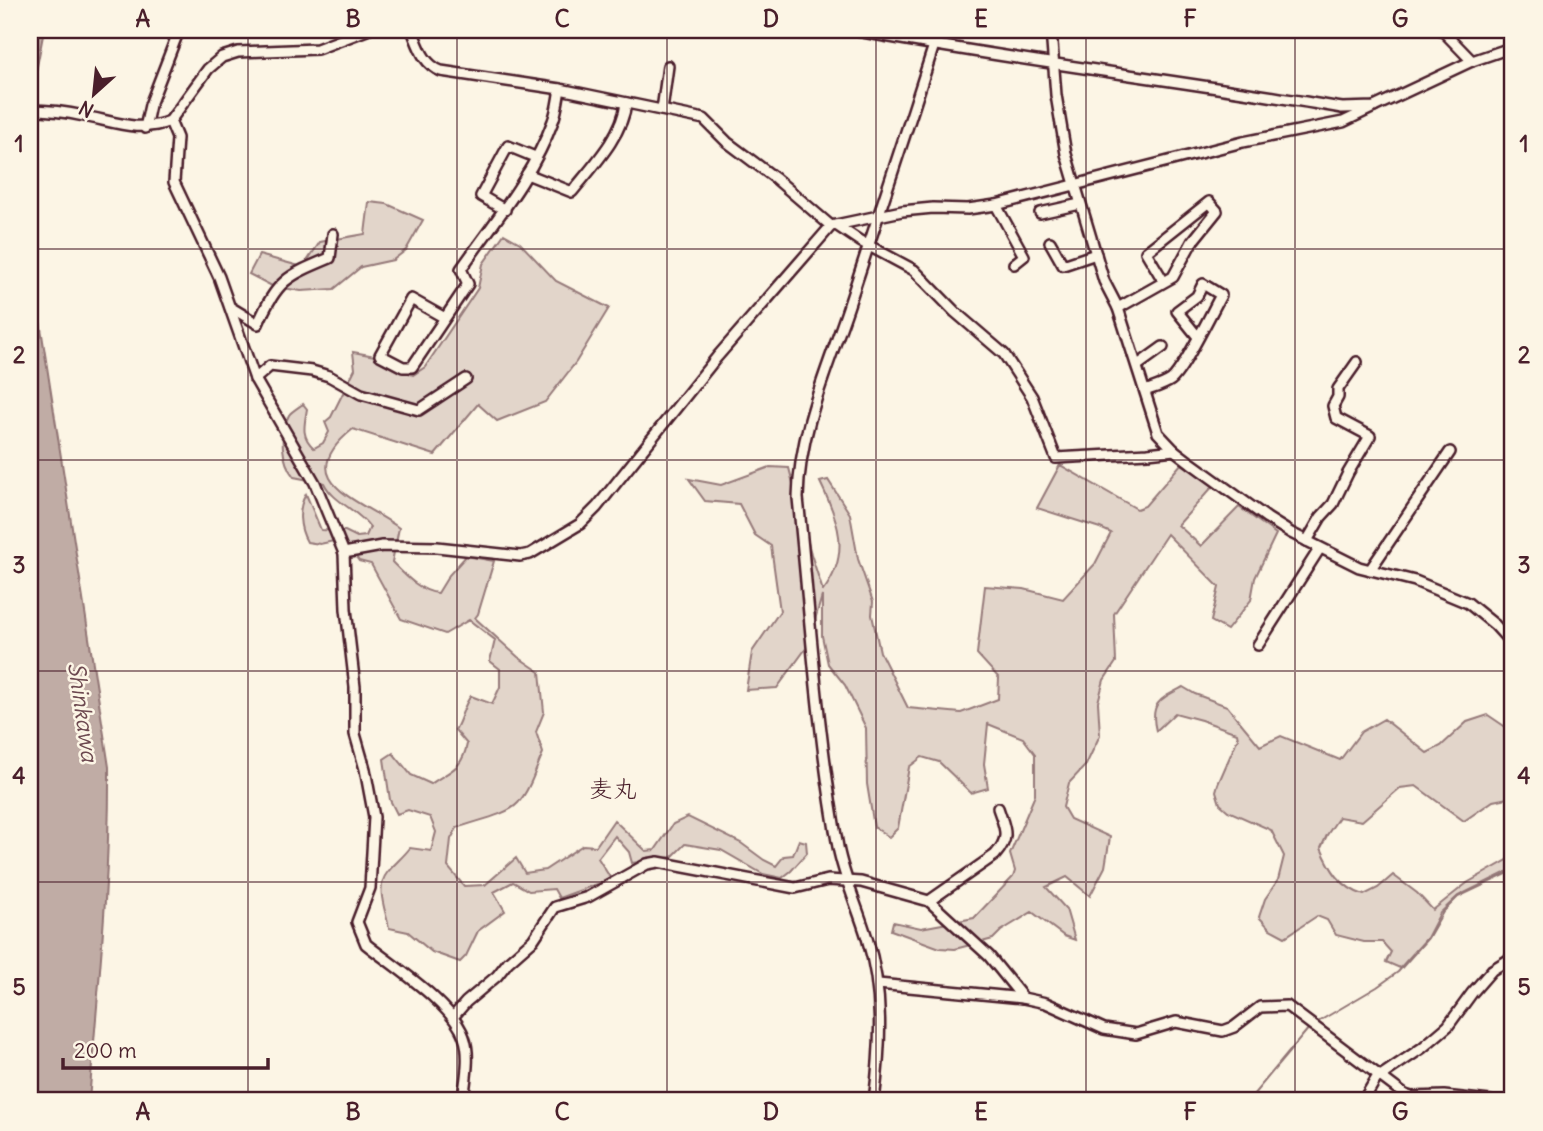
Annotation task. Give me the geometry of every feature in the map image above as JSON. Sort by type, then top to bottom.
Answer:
[{"type":"street","points":[[145,128],[150,105],[179,30]]},
{"type":"street","points":[[30,110],[67,112],[145,128],[170,121],[208,69],[222,57],[238,52],[317,49],[367,30]]},
{"type":"street","points":[[412,30],[425,60],[432,68],[560,89],[704,119],[727,142],[834,225],[914,271],[1004,354],[1032,397],[1056,458],[1174,450]]},
{"type":"street","points":[[852,30],[934,46],[1342,108],[1374,107]]},
{"type":"street","points":[[910,30],[911,41]]},
{"type":"street","points":[[1051,30],[1059,117],[1074,186],[1104,281],[1118,308],[1138,365],[1158,433],[1174,450],[1267,518],[1320,548],[1370,570],[1415,581],[1468,603],[1495,625],[1513,645]]},
{"type":"street","points":[[1444,30],[1472,61]]},
{"type":"street","points":[[874,1101],[881,1039],[878,984],[868,940],[838,849],[798,498],[799,477],[807,428],[934,46]]},
{"type":"street","points":[[344,553],[382,546],[437,547],[520,556],[530,554],[580,524],[611,492],[717,357],[834,225],[902,211],[968,209],[996,205],[1243,142],[1343,122],[1472,61],[1510,48],[1513,64]]},
{"type":"street","points":[[662,110],[668,66]]},
{"type":"street","points":[[445,318],[411,299],[380,355],[403,367],[412,368],[468,284],[461,269],[505,210],[527,174],[554,120],[560,89]]},
{"type":"street","points":[[527,174],[572,192],[611,139],[625,113],[626,103]]},
{"type":"street","points":[[170,121],[177,138],[174,182],[209,253],[255,379],[315,483],[344,553],[346,610],[355,687],[355,734],[374,817],[370,888],[357,922],[366,944],[453,1017],[464,1038],[467,1051],[463,1101]]},
{"type":"street","points":[[505,210],[481,196],[508,146],[535,158]]},
{"type":"street","points":[[1118,308],[1173,277],[1192,242],[1217,211],[1209,202],[1146,252],[1164,282]]},
{"type":"street","points":[[1040,214],[1080,204]]},
{"type":"street","points":[[996,205],[1024,257],[1014,264]]},
{"type":"street","points":[[230,307],[258,324],[269,299],[291,275],[330,258],[333,234]]},
{"type":"street","points":[[1050,242],[1063,264],[1096,254]]},
{"type":"street","points":[[1145,391],[1170,381],[1198,337],[1221,295],[1203,284],[1197,296],[1177,311],[1198,337]]},
{"type":"street","points":[[1138,365],[1163,347]]},
{"type":"street","points":[[1307,541],[1321,517],[1333,504],[1370,436],[1336,418],[1333,406],[1339,397],[1338,389],[1357,362]]},
{"type":"street","points":[[255,379],[270,366],[312,371],[329,376],[361,394],[419,410],[466,379]]},
{"type":"street","points":[[1370,570],[1450,452]]},
{"type":"street","points":[[1258,646],[1320,548]]},
{"type":"street","points":[[929,901],[995,855],[1003,845],[1006,838],[1005,828],[998,808]]},
{"type":"street","points":[[453,1017],[533,940],[555,907],[588,897],[647,864],[658,862],[795,888],[828,880],[848,881],[894,890],[929,901],[989,956],[1023,998]]},
{"type":"street","points":[[1363,1101],[1380,1076],[1422,1048],[1448,1026],[1492,970],[1513,957]]},
{"type":"street","points":[[878,984],[1023,998],[1046,1003],[1104,1029],[1136,1034],[1176,1022],[1223,1031],[1234,1027],[1260,1007],[1273,1004],[1287,1006],[1411,1097],[1444,1096],[1490,1101]]},
{"type":"shaded area","points":[[369,202],[387,204],[423,220],[406,250],[393,260],[361,267],[334,289],[301,291],[272,286],[249,274],[259,255],[303,267],[320,242],[365,234]]},
{"type":"shaded area","points":[[504,234],[520,243],[556,281],[609,308],[576,362],[545,402],[497,421],[478,404],[435,455],[353,429],[335,447],[327,462],[329,476],[337,488],[399,528],[392,562],[419,586],[438,593],[466,556],[494,561],[475,618],[518,657],[540,672],[544,712],[536,732],[543,753],[529,785],[513,808],[457,828],[451,839],[448,867],[464,886],[485,885],[516,858],[525,873],[545,870],[583,845],[596,846],[614,820],[646,851],[655,850],[673,824],[688,817],[741,843],[776,866],[784,856],[793,855],[799,840],[806,842],[807,853],[782,878],[763,874],[721,850],[685,844],[672,857],[632,863],[629,852],[615,836],[598,858],[611,879],[559,898],[554,889],[529,891],[513,882],[494,892],[505,911],[478,931],[466,956],[460,962],[432,952],[408,932],[389,928],[382,900],[384,879],[410,848],[431,851],[436,832],[430,817],[408,810],[397,814],[390,800],[384,759],[393,753],[411,775],[431,784],[458,764],[467,744],[455,730],[466,704],[471,696],[492,704],[500,687],[500,669],[490,661],[495,640],[469,620],[445,634],[401,619],[371,564],[359,561],[343,539],[320,544],[307,542],[300,518],[306,494],[321,530],[345,531],[357,537],[366,536],[370,527],[333,495],[324,483],[294,477],[286,463],[283,439],[289,415],[303,404],[307,409],[304,426],[307,440],[314,448],[323,443],[329,432],[325,422],[331,417],[355,369],[353,352],[375,356],[413,375],[425,367],[478,288],[483,264]]},
{"type":"shaded area","points":[[1181,464],[1215,484],[1178,525],[1201,546],[1239,507],[1276,534],[1255,578],[1251,600],[1227,630],[1211,621],[1219,587],[1167,534],[1114,614],[1116,662],[1104,680],[1098,702],[1100,735],[1086,765],[1069,783],[1063,807],[1070,819],[1110,837],[1105,867],[1090,896],[1067,877],[1046,887],[1066,909],[1075,940],[1064,936],[1032,912],[993,939],[955,949],[940,948],[891,930],[893,922],[921,928],[974,918],[1013,877],[1015,871],[1010,854],[1035,795],[1035,754],[1023,738],[988,724],[984,764],[988,788],[971,793],[939,762],[922,757],[909,767],[898,828],[889,837],[874,827],[867,784],[866,728],[845,685],[828,664],[822,636],[822,596],[807,647],[777,688],[746,690],[752,652],[780,611],[771,546],[755,535],[739,504],[705,501],[689,479],[721,485],[770,467],[789,468],[823,591],[832,577],[839,551],[837,524],[820,482],[828,480],[850,514],[858,559],[873,602],[872,615],[880,652],[908,708],[961,713],[998,699],[999,678],[977,654],[985,586],[1024,589],[1063,599],[1095,564],[1111,533],[1037,508],[1060,465],[1137,509],[1145,506]]},
{"type":"shaded area","points":[[1183,687],[1227,706],[1260,746],[1281,736],[1340,760],[1361,732],[1384,719],[1427,753],[1441,746],[1467,722],[1488,715],[1513,732],[1513,797],[1493,801],[1464,821],[1416,786],[1400,788],[1362,821],[1339,817],[1321,848],[1337,877],[1356,892],[1364,895],[1378,888],[1393,875],[1417,893],[1433,910],[1467,883],[1513,857],[1513,869],[1458,896],[1440,913],[1427,938],[1400,968],[1386,962],[1391,952],[1382,942],[1364,942],[1336,935],[1327,920],[1317,916],[1285,937],[1270,929],[1259,917],[1265,899],[1278,880],[1284,856],[1271,830],[1228,811],[1220,804],[1216,791],[1238,738],[1237,733],[1175,713],[1156,731],[1154,714],[1158,703]]},
{"type":"water","points":[[30,30],[44,30],[30,103]]},
{"type":"water","name":"Shinkawa","points":[[30,257],[109,767],[105,893],[89,1101],[30,1101],[30,875],[34,795],[30,754]]},
{"type":"waterway","points":[[1316,1023],[1398,972],[1428,938],[1443,912],[1458,897],[1513,871]]},
{"type":"waterway","points":[[1248,1101],[1309,1028]]},
{"type":"district","name":"麦丸","points":[[613,789]]}]
